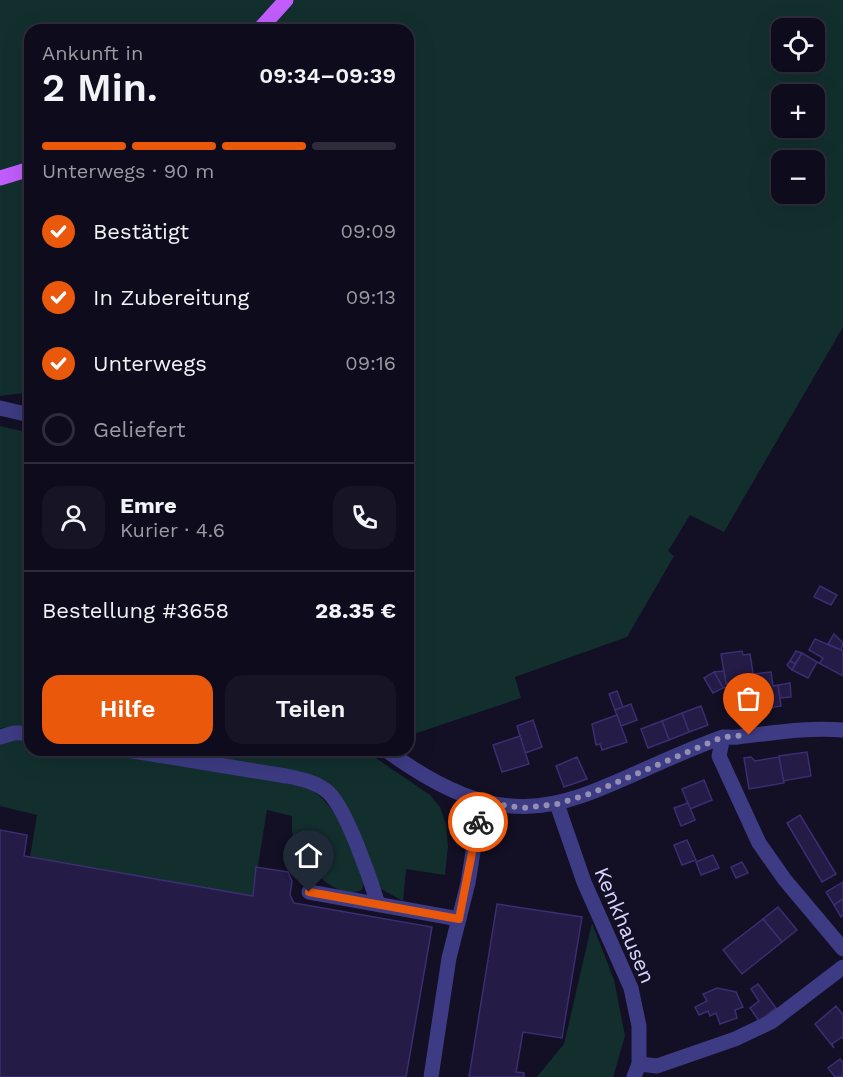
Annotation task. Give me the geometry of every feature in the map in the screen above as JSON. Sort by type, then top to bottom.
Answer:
[{"type":"main road","points":[[264,24],[286,0]]},
{"type":"main road","points":[[0,178],[24,172]]},
{"type":"street","points":[[0,408],[24,414]]},
{"type":"street","points":[[395,756],[419,773],[481,802],[523,808],[557,804],[592,793],[723,737],[796,729],[843,730]]},
{"type":"street","points":[[0,737],[14,733],[24,734]]},
{"type":"street","points":[[723,737],[719,756],[759,843],[785,880],[843,950]]},
{"type":"street","points":[[164,756],[286,776],[309,781],[320,787],[328,793],[337,806],[365,866],[378,904]]},
{"type":"street","points":[[431,1077],[449,958],[459,919],[481,802]]},
{"type":"street","name":"Kenkhausen","points":[[557,804],[584,882],[631,988],[639,1026],[637,1071],[735,1038],[771,1022],[843,967]]},
{"type":"street","points":[[309,892],[459,919]]},
{"type":"green space","points":[[0,0],[843,0],[843,327],[724,532],[690,515],[668,551],[674,556],[627,637],[515,677],[521,698],[414,734],[414,24],[24,24],[24,393],[0,396]]},
{"type":"green space","points":[[0,426],[24,432],[24,726],[0,728]]},
{"type":"green space","points":[[24,740],[24,756],[130,756],[307,787],[328,805],[343,829],[364,882],[362,890],[352,892],[341,890],[321,878],[298,849],[292,833],[292,816],[267,810],[253,896],[30,857],[37,815],[0,806],[0,742]]},
{"type":"green space","points":[[190,756],[373,756],[430,795],[440,807],[446,824],[448,846],[445,875],[406,869],[403,901],[381,889],[327,786]]},
{"type":"green space","points":[[592,923],[614,980],[625,1036],[613,1077],[537,1077],[564,1044]]},
{"type":"building","points":[[820,586],[837,595],[831,605],[814,597]]},
{"type":"building","points":[[834,634],[843,643],[841,650],[828,644]]},
{"type":"building","points":[[815,639],[843,651],[843,676],[817,662],[820,663],[823,658],[809,650]]},
{"type":"building","points":[[742,651],[743,655],[750,654],[754,679],[726,684],[721,654]]},
{"type":"building","points":[[796,651],[802,653],[795,664],[790,661]]},
{"type":"building","points":[[802,653],[817,662],[808,678],[792,670]]},
{"type":"building","points":[[790,661],[795,664],[792,670],[787,665]]},
{"type":"building","points":[[724,671],[726,684],[738,682],[738,685],[723,688],[714,672]]},
{"type":"building","points":[[714,672],[723,688],[713,693],[704,678]]},
{"type":"building","points":[[771,672],[773,686],[778,685],[781,706],[758,710],[753,674]]},
{"type":"building","points":[[790,683],[791,697],[780,698],[778,685]]},
{"type":"building","points":[[617,691],[623,707],[615,710],[609,694]]},
{"type":"building","points":[[631,704],[637,720],[621,726],[615,710]]},
{"type":"building","points":[[701,706],[708,725],[689,732],[682,713]]},
{"type":"building","points":[[682,713],[689,732],[669,740],[662,721]]},
{"type":"building","points":[[617,715],[627,742],[602,750],[600,744],[596,745],[592,724]]},
{"type":"building","points":[[533,720],[542,747],[525,753],[517,726]]},
{"type":"building","points":[[662,721],[669,740],[648,748],[641,729]]},
{"type":"building","points":[[520,736],[529,764],[502,772],[493,745]]},
{"type":"building","points":[[807,752],[811,776],[783,781],[779,756]]},
{"type":"building","points":[[577,757],[587,779],[564,787],[556,766]]},
{"type":"building","points":[[751,757],[755,761],[779,757],[784,783],[749,789],[744,758]]},
{"type":"building","points":[[704,780],[712,800],[690,809],[682,789]]},
{"type":"building","points":[[688,803],[695,820],[681,826],[674,808]]},
{"type":"building","points":[[800,815],[836,874],[822,882],[787,823]]},
{"type":"building","points":[[0,830],[27,835],[24,856],[253,896],[256,867],[288,872],[292,881],[290,895],[294,903],[432,927],[406,1077],[0,1077]]},
{"type":"building","points":[[687,840],[696,860],[682,865],[674,845]]},
{"type":"building","points":[[713,855],[719,868],[701,875],[696,862]]},
{"type":"building","points":[[742,862],[748,873],[736,878],[731,867]]},
{"type":"building","points":[[843,882],[843,899],[834,905],[826,892]]},
{"type":"building","points":[[843,899],[843,915],[841,917],[834,905]]},
{"type":"building","points":[[497,904],[582,917],[562,1038],[523,1032],[516,1072],[524,1073],[524,1077],[469,1077]]},
{"type":"building","points":[[778,907],[797,930],[782,942],[763,919]]},
{"type":"building","points":[[763,919],[782,942],[742,974],[723,950]]},
{"type":"building","points":[[758,984],[776,1008],[759,1021],[750,1008],[759,1001],[751,989]]},
{"type":"building","points":[[717,988],[736,992],[743,1007],[735,1010],[737,1018],[720,1024],[716,1013],[710,1016],[708,1011],[699,1015],[695,1007],[707,1001],[703,994]]},
{"type":"building","points":[[836,1006],[843,1015],[843,1039],[842,1037],[832,1044],[834,1048],[815,1024]]},
{"type":"building","points":[[840,1059],[843,1063],[843,1076],[835,1077],[828,1068]]},
{"type":"way so far","points":[[478,822],[481,802],[523,808],[557,804],[592,793],[723,737],[749,735]]},
{"type":"route","points":[[309,892],[459,919],[468,883],[478,822]]}]
